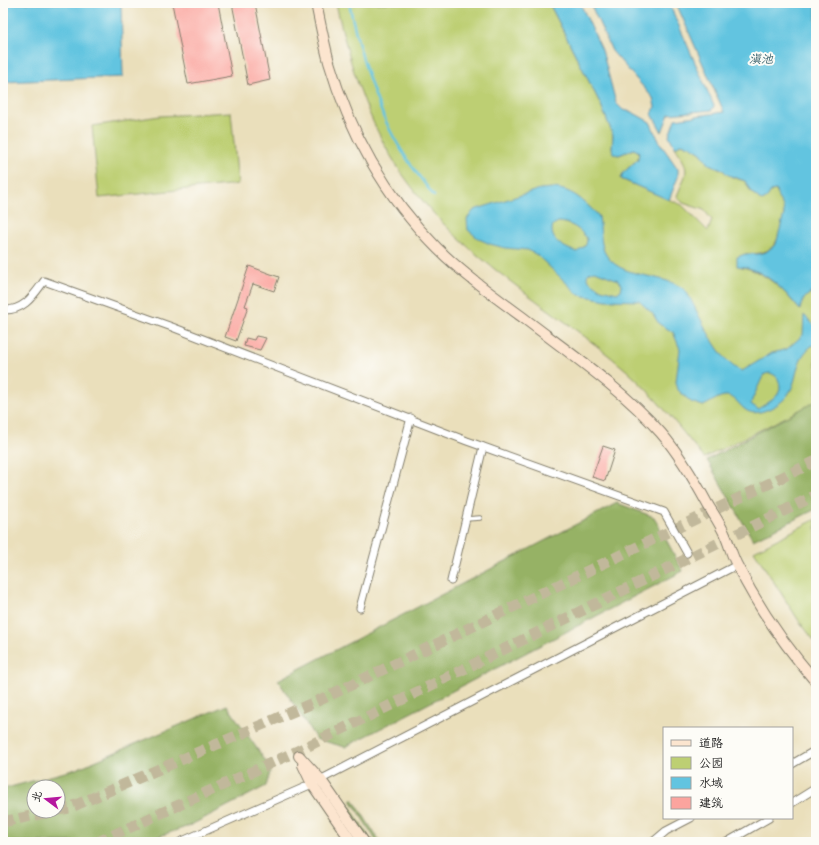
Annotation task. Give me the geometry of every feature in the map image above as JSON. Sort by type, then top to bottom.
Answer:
[{"type":"street","points":[[316,3],[330,62],[341,98],[356,133],[374,167],[393,196],[417,227],[463,271],[603,378],[631,402],[660,433],[692,475],[725,534],[737,565],[754,598],[774,628],[816,682]]},
{"type":"street","points":[[3,310],[20,308],[30,300],[44,281],[180,330],[483,447],[664,512],[686,553]]},
{"type":"street","points":[[360,608],[411,418]]},
{"type":"street","points":[[451,581],[483,447]]},
{"type":"street","points":[[180,842],[317,782],[737,565]]},
{"type":"street","points":[[793,763],[816,750]]},
{"type":"street","points":[[317,782],[352,842]]},
{"type":"street","points":[[317,782],[364,842]]},
{"type":"street","points":[[793,802],[816,788]]},
{"type":"street","points":[[653,842],[666,831],[689,819]]},
{"type":"street","points":[[727,842],[767,819]]},
{"type":"street","points":[[741,835],[744,842]]},
{"type":"lane","points":[[466,519],[480,518]]},
{"type":"green space","points":[[336,3],[549,3],[601,105],[613,135],[612,148],[619,155],[634,149],[639,152],[638,159],[623,173],[621,179],[682,205],[708,231],[712,220],[704,210],[683,203],[677,196],[686,171],[675,147],[681,144],[690,146],[701,153],[709,164],[721,169],[732,177],[745,181],[751,192],[762,201],[771,191],[776,190],[784,209],[782,226],[777,240],[770,249],[766,251],[745,254],[737,266],[747,268],[764,276],[786,294],[799,309],[805,298],[816,291],[816,402],[704,458],[657,401],[637,380],[599,347],[485,262],[459,239],[411,186],[384,144],[363,99],[348,51]]},
{"type":"green space","points":[[231,112],[238,184],[99,198],[92,126],[160,116]]},
{"type":"green space","points":[[816,401],[816,509],[753,540],[707,460]]},
{"type":"green space","points":[[617,503],[654,517],[683,571],[345,747],[316,739],[278,680]]},
{"type":"green space","points":[[816,519],[816,643],[799,621],[754,551]]},
{"type":"green space","points":[[227,705],[271,769],[266,786],[189,826],[142,842],[3,842],[3,789],[26,783],[26,819],[66,819],[66,779],[40,779],[76,769]]},
{"type":"green space","points":[[353,799],[380,842],[377,842],[351,800]]},
{"type":"green space","points":[[347,802],[372,842],[369,842],[345,804]]},
{"type":"water","points":[[3,3],[121,3],[123,77],[3,82]]},
{"type":"water","points":[[549,3],[580,3],[602,50],[616,103],[623,110],[632,112],[650,122],[660,143],[678,169],[678,177],[669,200],[621,179],[623,173],[638,159],[639,152],[634,149],[619,155],[613,154],[613,135],[601,105]]},
{"type":"water","points":[[590,3],[669,3],[714,106],[712,110],[669,114],[662,132],[652,114],[655,107],[653,98],[612,51]]},
{"type":"water","name":"滇池","points":[[676,3],[816,3],[816,291],[805,298],[800,310],[773,281],[756,271],[737,266],[737,257],[745,254],[758,254],[766,252],[776,244],[784,214],[783,206],[778,198],[776,190],[771,191],[766,199],[762,201],[751,192],[745,181],[728,175],[722,169],[709,164],[701,153],[690,146],[681,144],[675,147],[669,136],[675,119],[724,112]]},
{"type":"water","points":[[552,188],[572,193],[597,214],[599,217],[604,251],[611,261],[630,272],[666,281],[677,285],[686,291],[717,348],[733,366],[742,371],[772,353],[787,349],[803,335],[804,315],[816,327],[816,343],[801,359],[793,386],[788,394],[781,402],[769,409],[752,413],[743,408],[732,397],[723,396],[703,406],[691,402],[678,390],[676,382],[680,349],[673,332],[659,324],[653,314],[639,301],[606,300],[579,295],[537,255],[528,250],[505,248],[490,244],[479,239],[468,230],[467,219],[474,210],[540,189]],"holes":[[[558,222],[566,223],[578,229],[587,239],[586,245],[577,252],[558,243],[552,230],[553,225]],[[595,271],[618,280],[622,285],[621,290],[617,293],[601,289],[589,281],[587,275],[590,272]],[[770,373],[775,375],[779,380],[780,387],[777,395],[758,409],[751,404],[765,374]]]},
{"type":"building","points":[[172,3],[218,3],[232,76],[188,84]]},
{"type":"building","points":[[232,3],[255,3],[270,80],[248,85]]},
{"type":"building","points":[[249,266],[279,277],[274,291],[253,284],[245,306],[248,307],[236,341],[225,337]]},
{"type":"building","points":[[256,336],[266,338],[260,350],[244,346],[246,338],[254,340]]},
{"type":"building","points":[[603,446],[615,450],[605,481],[592,477]]},
{"type":"waterway","points":[[349,3],[365,68],[383,115],[405,156],[434,196]]},
{"type":"tunnel","points":[[66,809],[322,699],[816,461]]},
{"type":"tunnel","points":[[98,842],[306,747],[816,495]]},
{"type":"tunnel","points":[[3,822],[26,817]]}]
